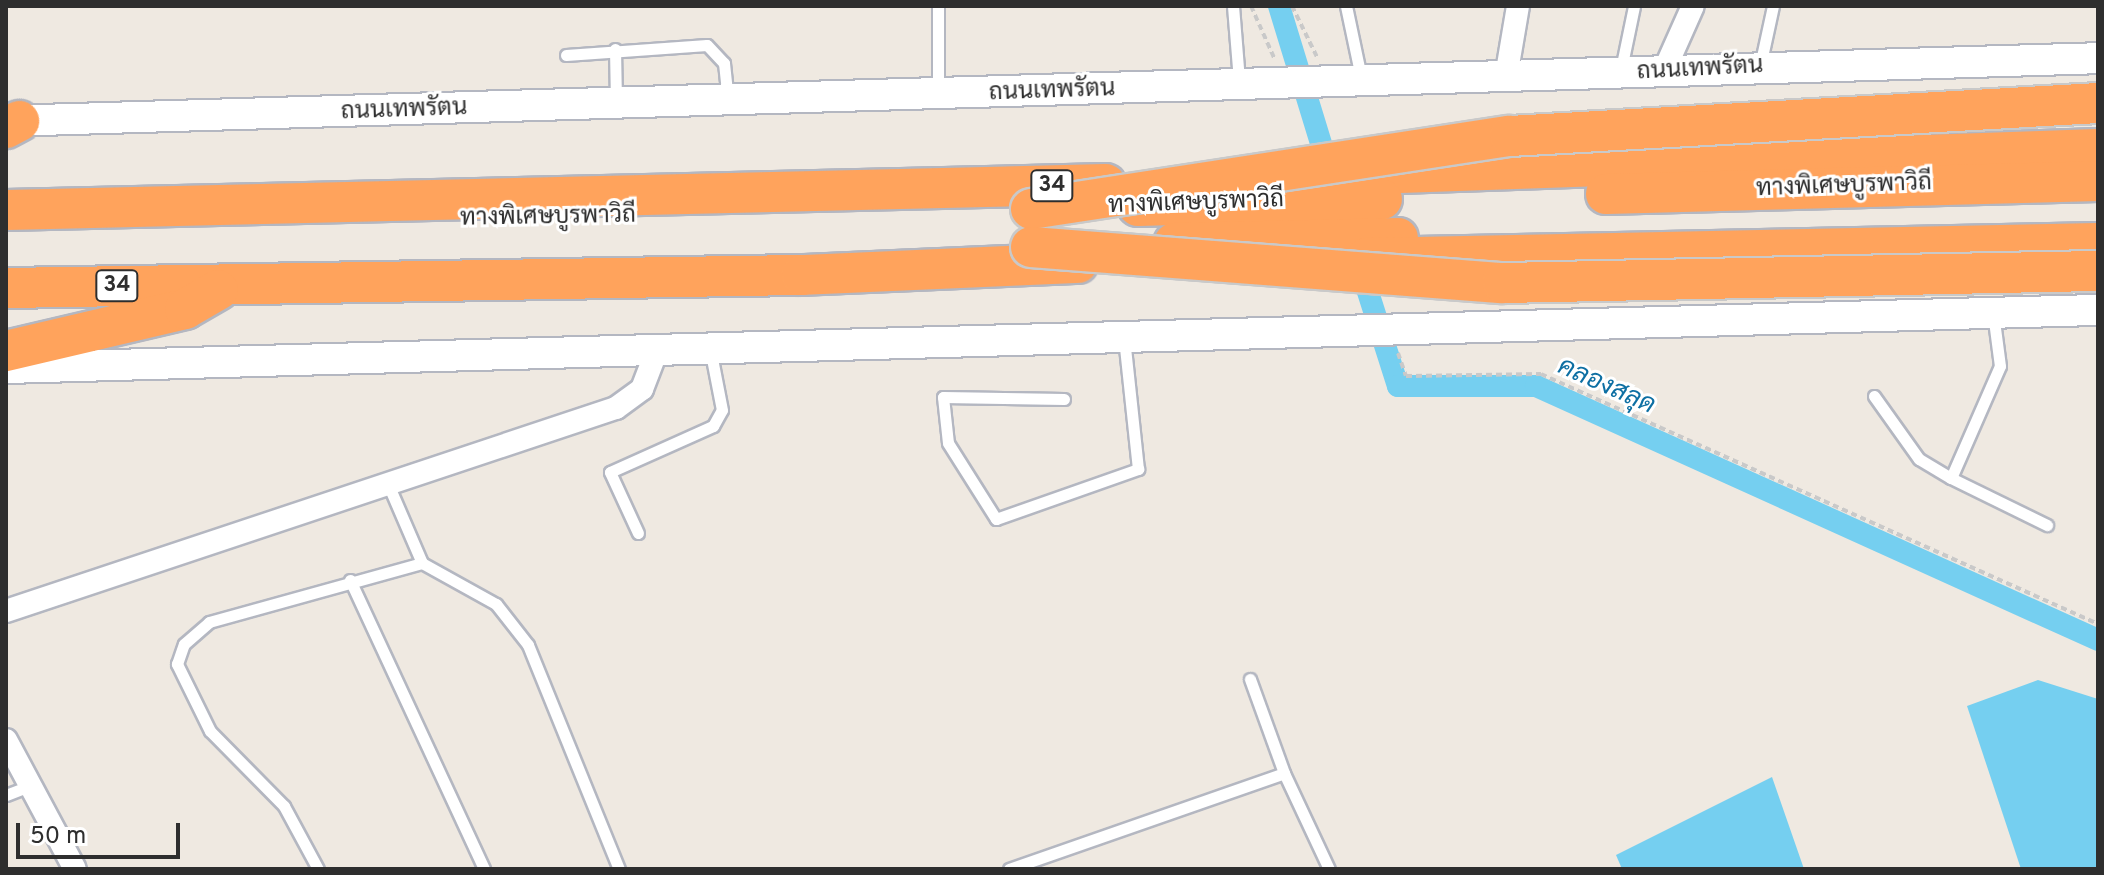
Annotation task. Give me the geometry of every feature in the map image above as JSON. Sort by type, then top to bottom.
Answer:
[{"type":"highway","points":[[1031,228],[1510,136],[2098,103]]},
{"type":"highway","name":"34","points":[[6,210],[1046,186],[2098,149]]},
{"type":"highway","name":"ทางพิเศษบูรพาวิถี","points":[[6,269],[2098,181]]},
{"type":"highway","name":"ทางพิเศษบูรพาวิถี","points":[[6,230],[1031,228],[2098,220]]},
{"type":"highway","points":[[1031,228],[1503,283],[2098,271]]},
{"type":"highway","name":"34","points":[[6,288],[2098,243]]},
{"type":"highway","points":[[6,351],[185,309],[229,284]]},
{"type":"main road","name":"ถนนเทพรัตน","points":[[10,123],[1329,83],[1359,69],[1506,77],[2098,58]]},
{"type":"main road","points":[[6,368],[2098,310]]},
{"type":"street","points":[[1506,77],[1518,6]]},
{"type":"street","points":[[1664,71],[1693,6]]},
{"type":"street","points":[[6,611],[616,408],[642,389],[657,350]]},
{"type":"street","points":[[6,740],[75,869]]},
{"type":"lane","points":[[938,6],[938,97]]},
{"type":"lane","points":[[1233,6],[1263,85]]},
{"type":"lane","points":[[1346,6],[1359,69]]},
{"type":"lane","points":[[1620,74],[1634,6]]},
{"type":"lane","points":[[1760,67],[1773,6]]},
{"type":"lane","points":[[566,55],[615,49],[707,45],[724,63],[728,102]]},
{"type":"lane","points":[[615,49],[616,105]]},
{"type":"lane","points":[[1951,478],[2000,366],[1993,313]]},
{"type":"lane","points":[[1064,399],[943,397],[948,443],[996,519],[1138,469],[1124,336]]},
{"type":"lane","points":[[638,533],[610,472],[713,426],[722,410],[710,348]]},
{"type":"lane","points":[[1874,396],[1919,459],[2047,525]]},
{"type":"lane","points":[[388,484],[422,563],[496,604],[528,645],[619,869]]},
{"type":"lane","points":[[318,869],[284,806],[210,731],[177,664],[184,644],[209,622],[350,580],[422,563]]},
{"type":"lane","points":[[350,580],[484,869]]},
{"type":"lane","points":[[1250,679],[1284,773],[1329,869]]},
{"type":"lane","points":[[1009,869],[1284,773]]},
{"type":"lane","points":[[6,795],[30,786]]},
{"type":"path","points":[[1251,6],[1275,57],[1263,85]]},
{"type":"path","points":[[1292,6],[1316,57],[1359,69]]},
{"type":"path","points":[[1428,328],[1397,353],[1406,376],[1541,374],[2098,624]]},
{"type":"water","points":[[2038,680],[2098,699],[2098,869],[2021,869],[1967,706]]},
{"type":"water","points":[[1772,777],[1804,869],[1622,869],[1616,855]]},
{"type":"waterway","name":"คลองสลุด","points":[[1279,6],[1330,173]]},
{"type":"waterway","name":"คลองสลุด","points":[[1360,267],[1398,386],[1536,386],[2098,640]]}]
